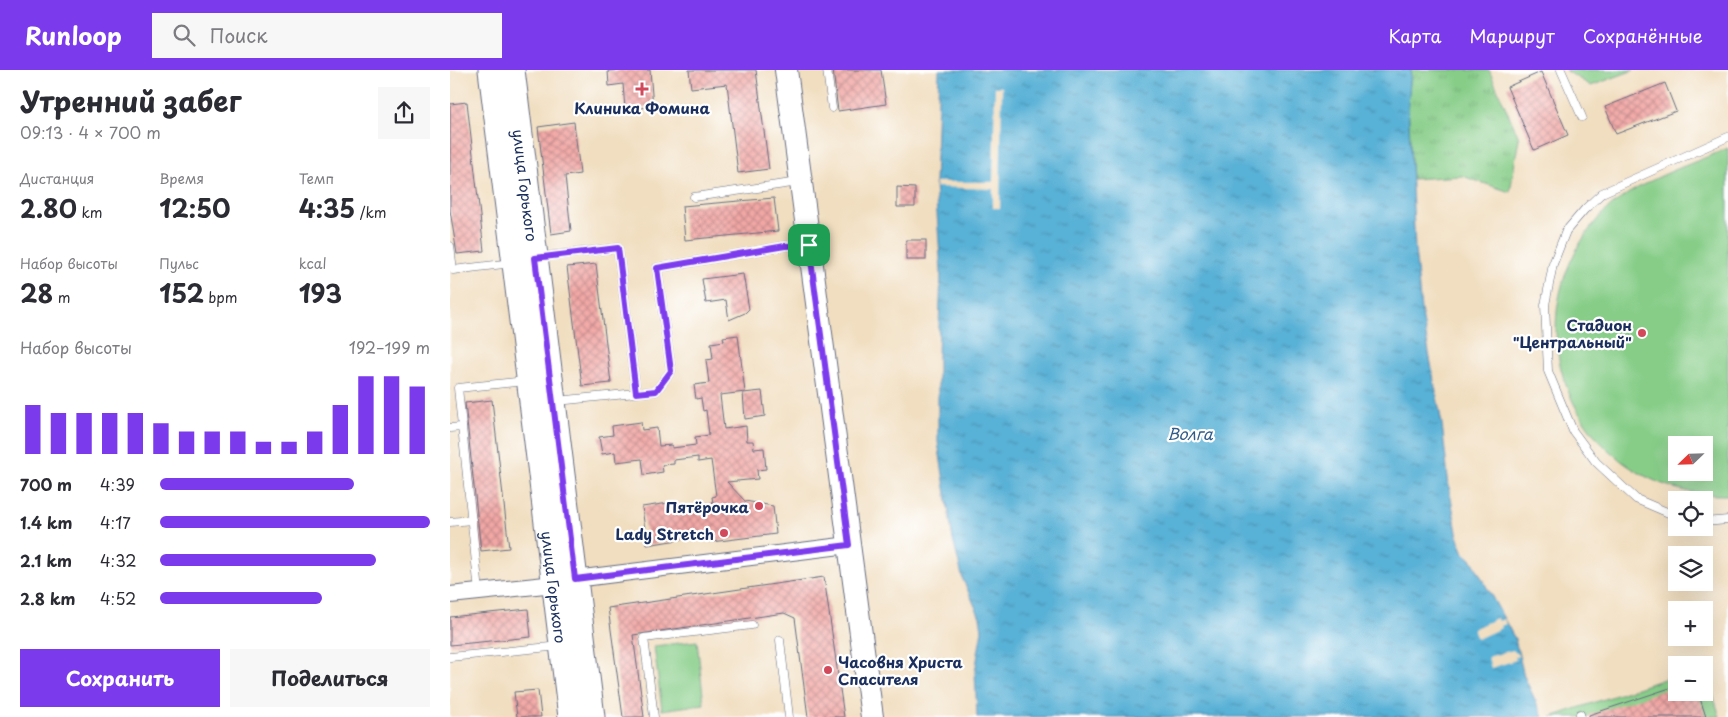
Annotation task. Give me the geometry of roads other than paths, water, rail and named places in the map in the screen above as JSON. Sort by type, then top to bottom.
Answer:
[{"type":"main road","name":"улица Горького","points":[[491,70],[525,260],[553,401],[565,582],[563,646],[572,717]]},
{"type":"main road","name":"улица Горького","points":[[512,70],[525,260],[530,380],[565,582],[592,717]]},
{"type":"main road","points":[[786,70],[872,717]]},
{"type":"main road","points":[[799,70],[884,717]]},
{"type":"street","points":[[450,595],[849,545]]},
{"type":"lane","points":[[827,70],[832,108]]},
{"type":"lane","points":[[1561,70],[1582,117]]},
{"type":"lane","points":[[1668,513],[1636,500],[1596,462],[1573,431],[1548,371],[1545,306],[1553,264],[1566,231],[1602,193],[1728,137]]},
{"type":"lane","points":[[694,197],[801,182]]},
{"type":"lane","points":[[553,401],[656,391],[671,371],[657,268],[785,246],[809,245]]},
{"type":"lane","points":[[450,246],[453,270],[618,248],[636,393]]},
{"type":"lane","points":[[479,592],[458,388],[530,380]]},
{"type":"lane","points":[[450,428],[462,427]]},
{"type":"lane","points":[[450,522],[472,520]]},
{"type":"lane","points":[[1713,521],[1728,520]]},
{"type":"lane","points":[[654,717],[644,638],[752,625]]},
{"type":"lane","points":[[780,640],[789,717]]},
{"type":"lane","points":[[450,657],[563,646]]},
{"type":"water","name":"Волга","points":[[939,70],[1411,70],[1408,104],[1415,249],[1421,309],[1442,424],[1449,487],[1458,538],[1464,553],[1472,560],[1515,639],[1524,676],[1543,717],[977,717],[975,672],[982,630],[980,617],[963,580],[953,540],[938,442],[938,354],[941,272],[935,184]]},
{"type":"place","name":"Клиника Фомина","points":[[642,89]]},
{"type":"place","name":"Стадион \"Центральный\"","points":[[1642,333]]},
{"type":"place","name":"Пятёрочка","points":[[759,506]]},
{"type":"place","name":"Lady Stretch","points":[[724,533]]},
{"type":"place","name":"Часовня Христа Спасителя","points":[[828,670]]}]
